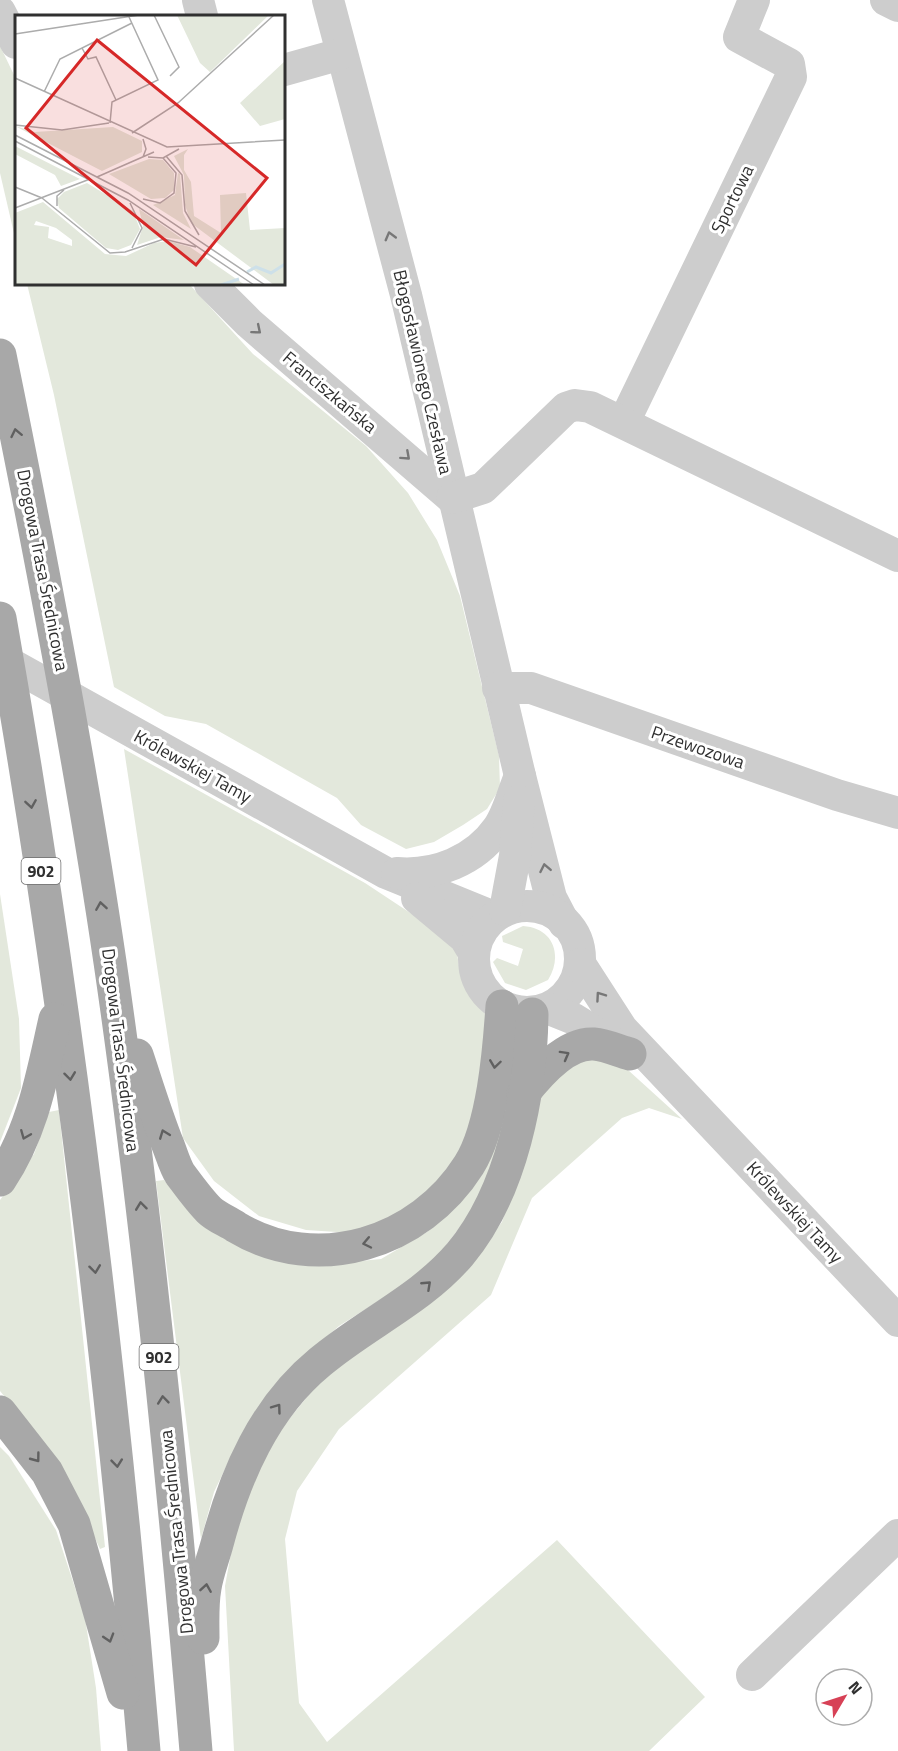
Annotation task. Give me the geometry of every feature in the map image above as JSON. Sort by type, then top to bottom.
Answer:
[{"type":"main road","name":"Drogowa Trasa Średnicowa","points":[[0,355],[49,593],[110,963],[154,1305],[197,1751]]},
{"type":"main road","name":"902","points":[[0,618],[60,997],[102,1323],[130,1582],[144,1751]]},
{"type":"main road","points":[[110,963],[154,1109],[179,1172],[210,1211],[248,1234],[287,1248],[336,1250],[378,1241],[414,1224],[445,1198],[470,1163],[528,1010]]},
{"type":"main road","points":[[0,1180],[17,1155],[32,1117],[60,997]]},
{"type":"main road","points":[[197,1751],[205,1588],[242,1467],[278,1406],[319,1363],[419,1293],[460,1254],[491,1206],[513,1155],[523,1094],[528,1010]]},
{"type":"main road","points":[[523,1094],[545,1067],[569,1052],[592,1044],[630,1054]]},
{"type":"main road","points":[[0,1412],[47,1472],[74,1524],[119,1671],[135,1751]]},
{"type":"street","points":[[198,0],[202,15]]},
{"type":"street","name":"Błogosławionego Czesława","points":[[328,0],[340,54],[406,295],[452,498],[520,776]]},
{"type":"street","name":"Sportowa","points":[[624,422],[791,76],[789,64],[738,36],[754,0]]},
{"type":"street","points":[[886,0],[898,6]]},
{"type":"street","points":[[0,12],[15,41]]},
{"type":"street","points":[[285,70],[340,54]]},
{"type":"street","name":"Franciszkańska","points":[[211,285],[249,323],[452,498]]},
{"type":"street","points":[[452,498],[483,488],[566,408],[575,405],[590,407],[624,422],[898,556]]},
{"type":"street","name":"Królewskiej Tamy","points":[[0,658],[386,873],[499,914]]},
{"type":"street","name":"Przewozowa","points":[[498,688],[531,688],[837,795],[898,813]]},
{"type":"street","points":[[386,873],[412,874],[437,871],[471,856],[499,827],[520,776]]},
{"type":"street","points":[[520,776],[551,898],[577,944],[580,964],[571,988],[528,1010],[486,992],[476,975],[474,953],[482,932],[499,914],[515,856],[520,776]]},
{"type":"street","name":"Królewskiej Tamy","points":[[386,873],[465,938],[474,953]]},
{"type":"street","points":[[499,914],[532,906],[548,910],[564,923]]},
{"type":"street","name":"Królewskiej Tamy","points":[[580,964],[622,1029],[898,1321]]},
{"type":"street","name":"Królewskiej Tamy","points":[[528,1010],[574,1018],[630,1054],[693,1104]]},
{"type":"street","points":[[752,1675],[898,1535]]},
{"type":"shaded area","points":[[0,46],[15,77],[15,238],[0,173]]},
{"type":"shaded area","points":[[27,285],[190,285],[253,354],[366,446],[408,493],[437,540],[460,596],[499,756],[500,788],[487,809],[434,842],[406,849],[361,825],[337,798],[206,724],[165,716],[114,687],[54,395]]},
{"type":"shaded area","points":[[124,749],[365,883],[427,924],[457,951],[459,969],[488,1019],[482,1090],[465,1149],[435,1186],[398,1216],[352,1233],[306,1230],[259,1216],[214,1181],[183,1138]]},
{"type":"shaded area","points":[[0,894],[19,1019],[21,1088],[0,1142]]},
{"type":"shaded area","points":[[523,926],[542,932],[553,945],[555,953],[553,971],[548,980],[526,990],[505,983],[493,962],[497,958],[518,966],[523,949],[503,942],[502,936]]},
{"type":"shaded area","points":[[599,1058],[628,1070],[682,1119],[649,1108],[622,1118],[532,1198],[491,1295],[339,1429],[297,1491],[285,1539],[299,1703],[327,1742],[557,1540],[705,1697],[649,1751],[234,1751],[225,1586],[240,1504],[281,1429],[320,1381],[464,1271],[502,1222],[520,1167],[530,1103],[569,1063]]},
{"type":"shaded area","points":[[59,1110],[105,1547],[100,1549],[75,1494],[42,1442],[0,1391],[0,1200],[34,1154],[49,1112]]},
{"type":"shaded area","points":[[497,1129],[504,1129],[488,1191],[436,1258],[405,1284],[339,1326],[299,1361],[236,1446],[214,1492],[201,1539],[156,1181],[164,1180],[194,1216],[330,1264],[381,1259],[427,1232],[457,1205]]},
{"type":"shaded area","points":[[0,1447],[9,1456],[56,1530],[85,1618],[96,1688],[101,1751],[0,1751]]}]
